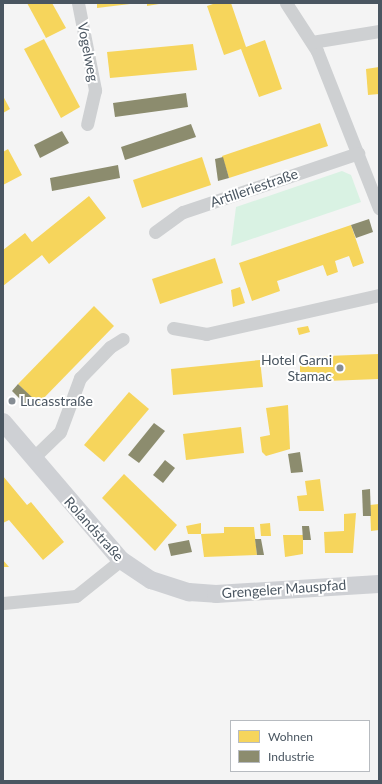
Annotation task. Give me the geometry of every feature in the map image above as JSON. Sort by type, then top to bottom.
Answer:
[{"type":"main road","name":"Rolandstraße","points":[[3,422],[121,560],[151,580],[189,592]]},
{"type":"main road","name":"Grengeler Mauspfad","points":[[189,592],[379,584]]},
{"type":"street","name":"Vogelweg","points":[[78,3],[95,90],[87,124]]},
{"type":"street","points":[[286,3],[312,42],[379,208]]},
{"type":"street","points":[[312,42],[379,31]]},
{"type":"street","name":"Artilleriestraße","points":[[155,232],[183,212],[358,153]]},
{"type":"street","points":[[173,328],[206,334],[379,295]]},
{"type":"street","points":[[33,458],[60,432],[80,378],[110,347],[123,339]]},
{"type":"street","points":[[3,602],[76,596],[121,560]]},
{"type":"green space","points":[[342,171],[351,175],[361,202],[231,246],[236,207]]},
{"type":"building: Wohnen","points":[[27,3],[52,3],[66,28],[46,38]]},
{"type":"building: Wohnen","points":[[97,3],[130,3],[130,4],[97,8]]},
{"type":"building: Wohnen","points":[[147,3],[159,3],[159,4],[147,6]]},
{"type":"building: Wohnen","points":[[216,3],[231,3],[246,47],[265,40],[282,89],[259,97],[241,49],[224,55],[207,6]]},
{"type":"building: Wohnen","points":[[44,39],[80,107],[61,118],[24,49]]},
{"type":"building: Wohnen","points":[[193,44],[197,70],[110,78],[107,52]]},
{"type":"building: Wohnen","points":[[379,67],[379,94],[368,95],[366,69]]},
{"type":"building: Wohnen","points":[[3,96],[10,109],[3,113]]},
{"type":"building: Wohnen","points":[[320,123],[328,146],[229,178],[222,156]]},
{"type":"building: Wohnen","points":[[8,149],[22,175],[3,185],[3,152]]},
{"type":"building: Wohnen","points":[[202,157],[211,185],[142,208],[133,180]]},
{"type":"building: Wohnen","points":[[89,196],[106,218],[49,264],[42,255],[3,286],[3,250],[25,233],[32,242]]},
{"type":"building: Wohnen","points":[[351,225],[364,263],[353,267],[349,256],[335,261],[338,272],[327,276],[323,265],[277,281],[280,291],[252,301],[239,263]]},
{"type":"building: Wohnen","points":[[215,258],[223,283],[160,304],[152,279]]},
{"type":"building: Wohnen","points":[[240,287],[245,303],[233,307],[231,290]]},
{"type":"building: Wohnen","points":[[94,306],[114,326],[38,404],[18,384]]},
{"type":"building: Wohnen","points":[[308,326],[310,332],[299,335],[297,328]]},
{"type":"building: Wohnen","name":"Hotel Garni Stamac","points":[[379,354],[379,379],[300,382],[300,357]]},
{"type":"building: Wohnen","points":[[260,360],[263,387],[173,395],[171,369]]},
{"type":"building: Wohnen","points":[[129,392],[149,409],[104,462],[84,445]]},
{"type":"building: Wohnen","points":[[288,405],[290,449],[266,456],[262,452],[260,437],[270,435],[266,408]]},
{"type":"building: Wohnen","points":[[241,427],[244,453],[186,460],[183,434]]},
{"type":"building: Wohnen","points":[[124,474],[177,525],[155,551],[102,498]]},
{"type":"building: Wohnen","points":[[3,476],[27,505],[31,502],[64,542],[43,560],[9,520],[3,523]]},
{"type":"building: Wohnen","points":[[320,479],[324,511],[299,511],[297,496],[307,495],[305,481]]},
{"type":"building: Wohnen","points":[[379,504],[379,530],[371,531],[370,505]]},
{"type":"building: Wohnen","points":[[356,513],[353,553],[325,553],[324,532],[344,531],[344,514]]},
{"type":"building: Wohnen","points":[[201,523],[201,534],[188,534],[186,526]]},
{"type":"building: Wohnen","points":[[270,523],[271,536],[261,536],[260,524]]},
{"type":"building: Wohnen","points":[[224,527],[254,527],[257,555],[204,557],[201,534],[224,533]]},
{"type":"building: Wohnen","points":[[283,535],[303,535],[303,554],[285,557]]},
{"type":"building: Wohnen","points":[[3,560],[9,567],[3,567]]},
{"type":"building: Industrie","points":[[186,93],[188,107],[115,117],[113,103]]},
{"type":"building: Industrie","points":[[191,124],[196,137],[125,160],[121,147]]},
{"type":"building: Industrie","points":[[62,131],[69,143],[40,158],[34,145]]},
{"type":"building: Industrie","points":[[223,157],[229,178],[218,181],[215,159]]},
{"type":"building: Industrie","points":[[118,165],[120,178],[52,191],[50,178]]},
{"type":"building: Industrie","points":[[369,219],[373,232],[356,238],[351,225]]},
{"type":"building: Industrie","points":[[18,384],[35,400],[28,407],[12,391]]},
{"type":"building: Industrie","points":[[154,423],[165,431],[139,463],[128,455]]},
{"type":"building: Industrie","points":[[300,452],[303,472],[291,473],[288,454]]},
{"type":"building: Industrie","points":[[165,460],[175,468],[163,483],[153,475]]},
{"type":"building: Industrie","points":[[370,489],[371,516],[363,516],[362,490]]},
{"type":"building: Industrie","points":[[302,526],[309,526],[311,540],[303,540]]},
{"type":"building: Industrie","points":[[255,539],[261,539],[264,555],[257,555]]},
{"type":"building: Industrie","points":[[189,540],[192,552],[171,556],[168,544]]},
{"type":"place","name":"Hotel Garni Stamac","points":[[340,368]]},
{"type":"place","name":"Lucasstraße","points":[[12,401]]}]
